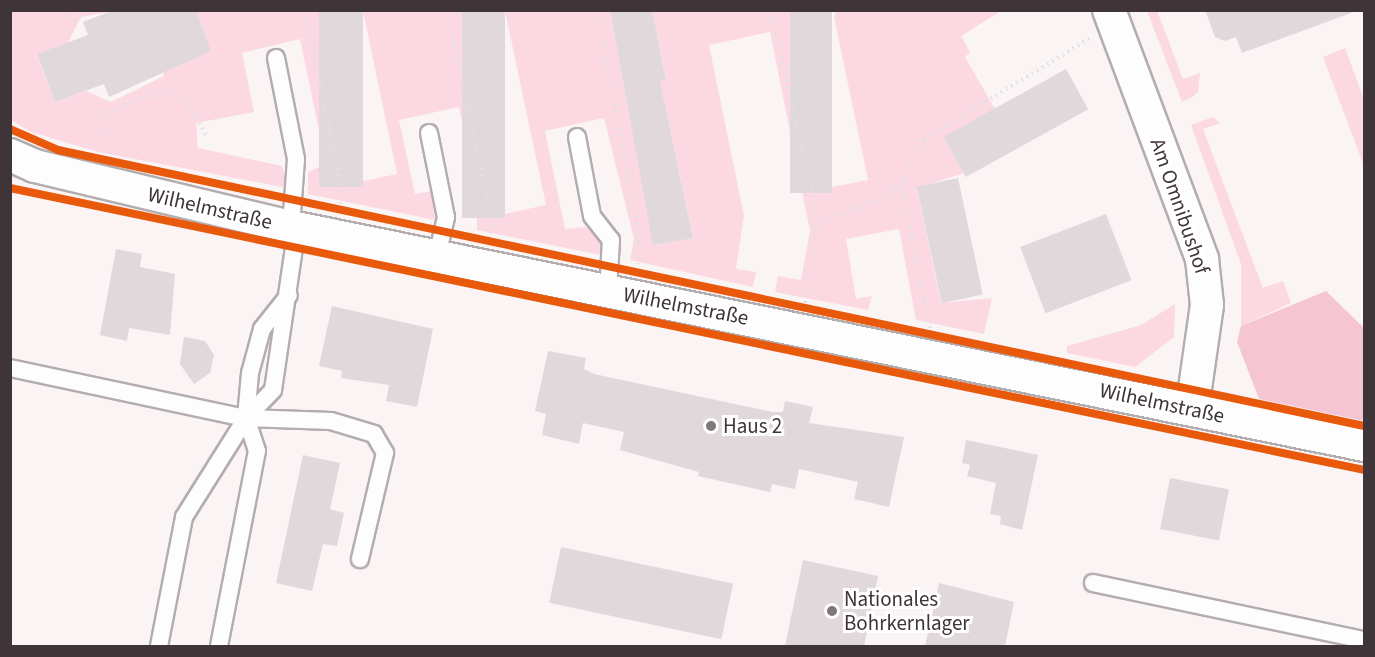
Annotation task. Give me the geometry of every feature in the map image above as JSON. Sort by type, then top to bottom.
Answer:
[{"type":"street","name":"Am Omnibushof","points":[[1109,10],[1202,259],[1207,305],[1192,409]]},
{"type":"street","name":"Wilhelmstraße","points":[[10,155],[35,166],[294,227],[1365,445]]},
{"type":"lane","points":[[159,646],[184,517],[246,418],[273,390],[291,293],[296,159],[276,58]]},
{"type":"lane","points":[[429,134],[446,217],[437,256]]},
{"type":"lane","points":[[577,137],[592,216],[611,240],[608,291]]},
{"type":"lane","points":[[219,646],[257,451],[246,418],[262,329],[291,293]]},
{"type":"lane","points":[[10,368],[246,418],[331,421],[382,441],[385,453],[360,559]]},
{"type":"lane","points":[[1093,583],[1365,640]]},
{"type":"path","points":[[67,10],[75,22]]},
{"type":"path","points":[[304,10],[341,184],[339,211]]},
{"type":"path","points":[[447,10],[492,220],[489,242]]},
{"type":"path","points":[[597,10],[640,245],[637,273]]},
{"type":"path","points":[[771,10],[816,224],[804,308]]},
{"type":"path","points":[[816,224],[880,199],[901,184],[924,139],[1092,37]]},
{"type":"path","points":[[108,161],[103,112],[177,87],[207,135]]},
{"type":"path","points":[[901,184],[931,335]]},
{"type":"shaded area","points":[[10,11],[114,11],[81,17],[68,43],[37,55],[55,102],[86,91],[111,102],[164,76],[162,69],[211,51],[196,11],[319,11],[355,183],[397,174],[363,11],[462,11],[505,214],[546,205],[505,11],[610,11],[654,245],[693,237],[660,81],[666,79],[652,11],[799,11],[790,13],[827,188],[868,180],[834,17],[837,11],[1001,11],[961,36],[970,52],[965,57],[995,109],[944,138],[964,173],[917,188],[941,303],[992,298],[984,334],[916,320],[899,229],[846,239],[856,299],[872,296],[868,310],[775,292],[778,276],[801,280],[810,231],[770,32],[709,45],[744,216],[736,269],[756,272],[753,287],[630,260],[634,239],[604,118],[545,131],[565,229],[586,227],[602,244],[601,255],[477,230],[476,182],[459,107],[399,120],[415,194],[432,191],[435,220],[308,194],[308,172],[326,164],[300,39],[242,53],[254,112],[196,123],[198,148],[282,166],[288,188],[98,152],[31,132],[11,120]]},
{"type":"shaded area","points":[[1147,11],[1157,11],[1183,79],[1200,73],[1198,92],[1182,102]]},
{"type":"shaded area","points":[[1345,48],[1364,99],[1364,166],[1323,57]]},
{"type":"shaded area","points":[[1213,117],[1220,123],[1203,129],[1263,288],[1283,281],[1291,303],[1241,326],[1241,264],[1191,125]]},
{"type":"shaded area","points":[[1326,291],[1364,328],[1364,421],[1259,399],[1237,342],[1241,326]]},
{"type":"shaded area","points":[[1175,304],[1174,337],[1135,367],[1067,353],[1067,346],[1141,325]]},
{"type":"building","points":[[114,10],[196,10],[211,51],[109,97],[104,84],[55,102],[37,54],[88,35],[83,22]]},
{"type":"building","points":[[319,10],[363,10],[363,187],[319,187]]},
{"type":"building","points":[[462,10],[505,10],[505,218],[462,218]]},
{"type":"building","points":[[610,10],[652,10],[666,80],[660,81],[693,238],[653,245]]},
{"type":"building","points":[[790,10],[832,10],[832,193],[790,193]]},
{"type":"building","points":[[1205,10],[1351,10],[1351,13],[1242,53],[1236,37],[1225,41],[1215,37]]},
{"type":"building","points":[[1066,69],[1088,109],[966,177],[944,137]]},
{"type":"building","points":[[958,178],[983,294],[942,303],[917,187]]},
{"type":"building","points":[[1106,214],[1131,280],[1046,313],[1020,247]]},
{"type":"building","points":[[116,249],[142,254],[140,267],[175,274],[170,335],[129,328],[127,341],[100,335]]},
{"type":"building","points":[[332,306],[433,329],[417,407],[386,401],[389,385],[341,378],[342,371],[319,366]]},
{"type":"building","points":[[184,337],[205,341],[214,355],[210,373],[194,384],[180,364]]},
{"type":"building","name":"Haus 2","points":[[548,351],[586,358],[584,369],[594,374],[772,412],[783,412],[785,401],[813,407],[809,423],[904,437],[889,507],[854,499],[858,482],[799,469],[795,489],[772,484],[770,492],[698,476],[699,472],[620,450],[624,432],[583,423],[579,444],[542,435],[546,414],[535,411]]},
{"type":"building","points":[[966,440],[1038,455],[1022,530],[1000,524],[1001,516],[990,514],[996,483],[967,476],[970,465],[962,463]]},
{"type":"building","points":[[303,455],[340,463],[330,509],[344,513],[337,546],[323,544],[312,591],[276,583]]},
{"type":"building","points":[[1170,478],[1229,489],[1219,540],[1160,529]]},
{"type":"building","points":[[561,547],[733,584],[721,639],[549,603]]},
{"type":"building","name":"Nationales Bohrkernlager","points":[[803,560],[878,576],[864,646],[785,646]]},
{"type":"building","points":[[939,583],[1014,602],[1005,646],[925,646]]},
{"type":"cycle path","points":[[10,129],[58,150],[1364,426]]},
{"type":"cycle path","points":[[10,188],[1364,470]]},
{"type":"place","name":"Haus 2","points":[[711,426]]},
{"type":"place","name":"Nationales Bohrkernlager","points":[[832,611]]}]
